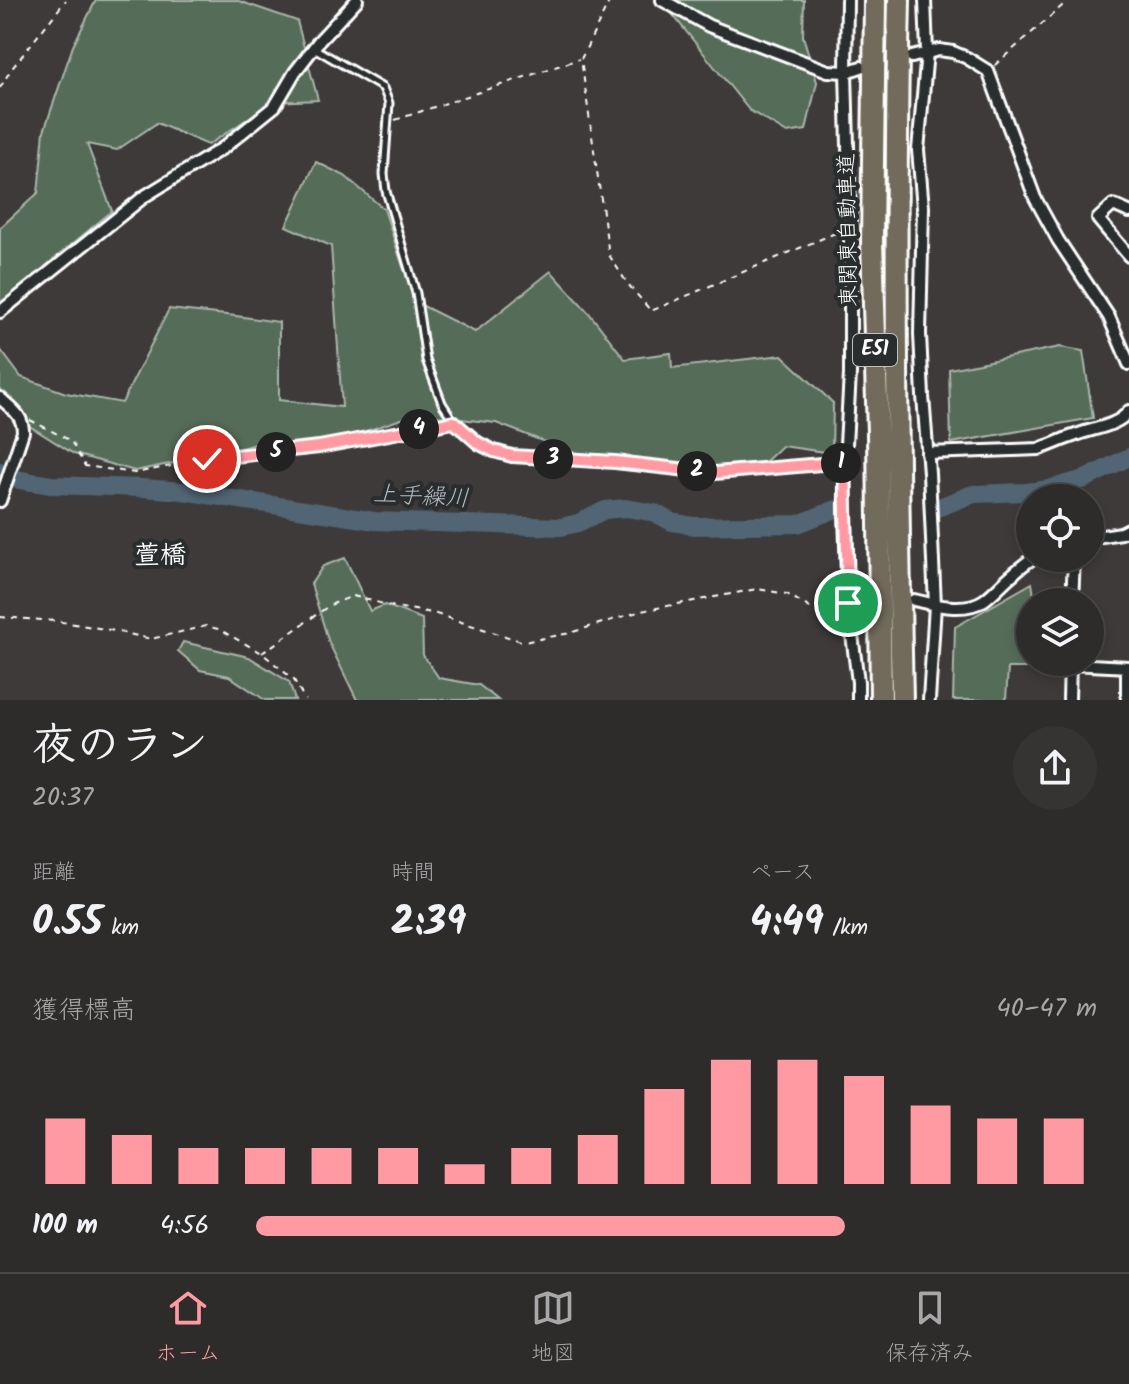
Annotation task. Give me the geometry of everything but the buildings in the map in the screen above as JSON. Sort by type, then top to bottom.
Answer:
[{"type":"highway","name":"東関東自動車道","points":[[875,0],[872,241],[881,700]]},
{"type":"highway","name":"E51","points":[[899,0],[897,399],[902,700]]},
{"type":"street","points":[[0,312],[145,196],[223,148],[275,106],[295,72],[357,0]]},
{"type":"street","points":[[662,0],[709,26],[828,71],[846,72],[861,67]]},
{"type":"street","points":[[847,0],[850,374],[845,462],[848,603],[858,700]]},
{"type":"street","points":[[925,0],[927,52],[918,150],[923,208],[920,334],[935,605],[929,700]]},
{"type":"street","points":[[912,57],[939,50],[953,52],[988,71],[1035,198],[1058,240],[1109,317],[1129,364]]},
{"type":"street","points":[[1129,212],[1113,205],[1098,219],[1129,256]]},
{"type":"street","points":[[0,398],[23,422],[23,432],[0,501]]},
{"type":"street","points":[[927,453],[1039,449],[1110,424],[1129,411]]},
{"type":"street","points":[[1104,536],[1129,529]]},
{"type":"street","points":[[914,600],[935,605],[968,605],[985,600],[1016,571]]},
{"type":"street","points":[[848,603],[862,603]]},
{"type":"street","points":[[1104,665],[1128,667],[1127,700]]},
{"type":"street","points":[[1069,700],[1070,676]]},
{"type":"lane","points":[[314,48],[383,88],[389,103],[384,174],[386,191],[416,293],[426,360],[442,403],[454,422]]},
{"type":"path","points":[[0,88],[66,0]]},
{"type":"path","points":[[610,0],[581,59],[609,255],[651,311],[850,226]]},
{"type":"path","points":[[988,71],[1069,0]]},
{"type":"path","points":[[387,122],[581,59]]},
{"type":"path","points":[[19,415],[71,441],[85,466],[135,473],[207,459],[363,440],[454,422],[478,443],[512,456],[615,462],[715,473],[845,462]]},
{"type":"path","points":[[262,653],[330,605],[353,596],[433,613],[524,642],[570,633],[641,611],[757,589],[787,594],[810,608],[848,603]]},
{"type":"path","points":[[0,617],[56,621],[151,639],[206,626],[218,629],[262,653],[294,680],[305,700]]},
{"type":"green space","points":[[96,0],[236,0],[297,21],[318,100],[273,102],[208,145],[157,123],[117,150],[87,144],[112,211],[47,265],[0,312],[0,228],[38,193],[44,131],[73,46]]},
{"type":"green space","points":[[661,0],[804,0],[803,36],[817,82],[806,130],[787,133],[749,110]]},
{"type":"green space","points":[[316,162],[345,176],[384,209],[403,267],[421,305],[475,332],[551,271],[625,359],[671,353],[672,368],[782,355],[833,403],[832,453],[782,446],[761,466],[698,468],[581,456],[496,423],[416,414],[319,447],[256,444],[135,471],[74,454],[9,413],[0,400],[0,349],[21,377],[66,393],[122,403],[169,309],[279,322],[279,400],[342,407],[331,246],[286,226]]},
{"type":"green space","points":[[1060,347],[1083,351],[1093,418],[951,443],[949,369]]},
{"type":"green space","points":[[345,558],[370,611],[385,605],[422,619],[423,655],[439,678],[479,685],[498,700],[357,700],[329,643],[311,584],[323,566]]},
{"type":"green space","points":[[1016,592],[1016,668],[1008,668],[1006,700],[953,700],[955,627]]},
{"type":"green space","points":[[183,642],[249,657],[289,682],[295,700],[265,700],[229,676],[200,670],[178,651]]},
{"type":"waterway","name":"上手繰川","points":[[937,508],[973,494],[1049,489],[1085,479],[1129,457]]},
{"type":"waterway","name":"上手繰川","points":[[0,471],[20,480],[51,485],[183,491],[375,521],[561,527],[605,510],[626,508],[655,513],[672,522],[694,526],[798,524],[836,509]]},
{"type":"district","name":"萱橋","points":[[160,556]]},
{"type":"route","points":[[207,459],[319,447],[454,422],[478,443],[512,456],[615,462],[715,473],[845,462],[848,603]]}]
